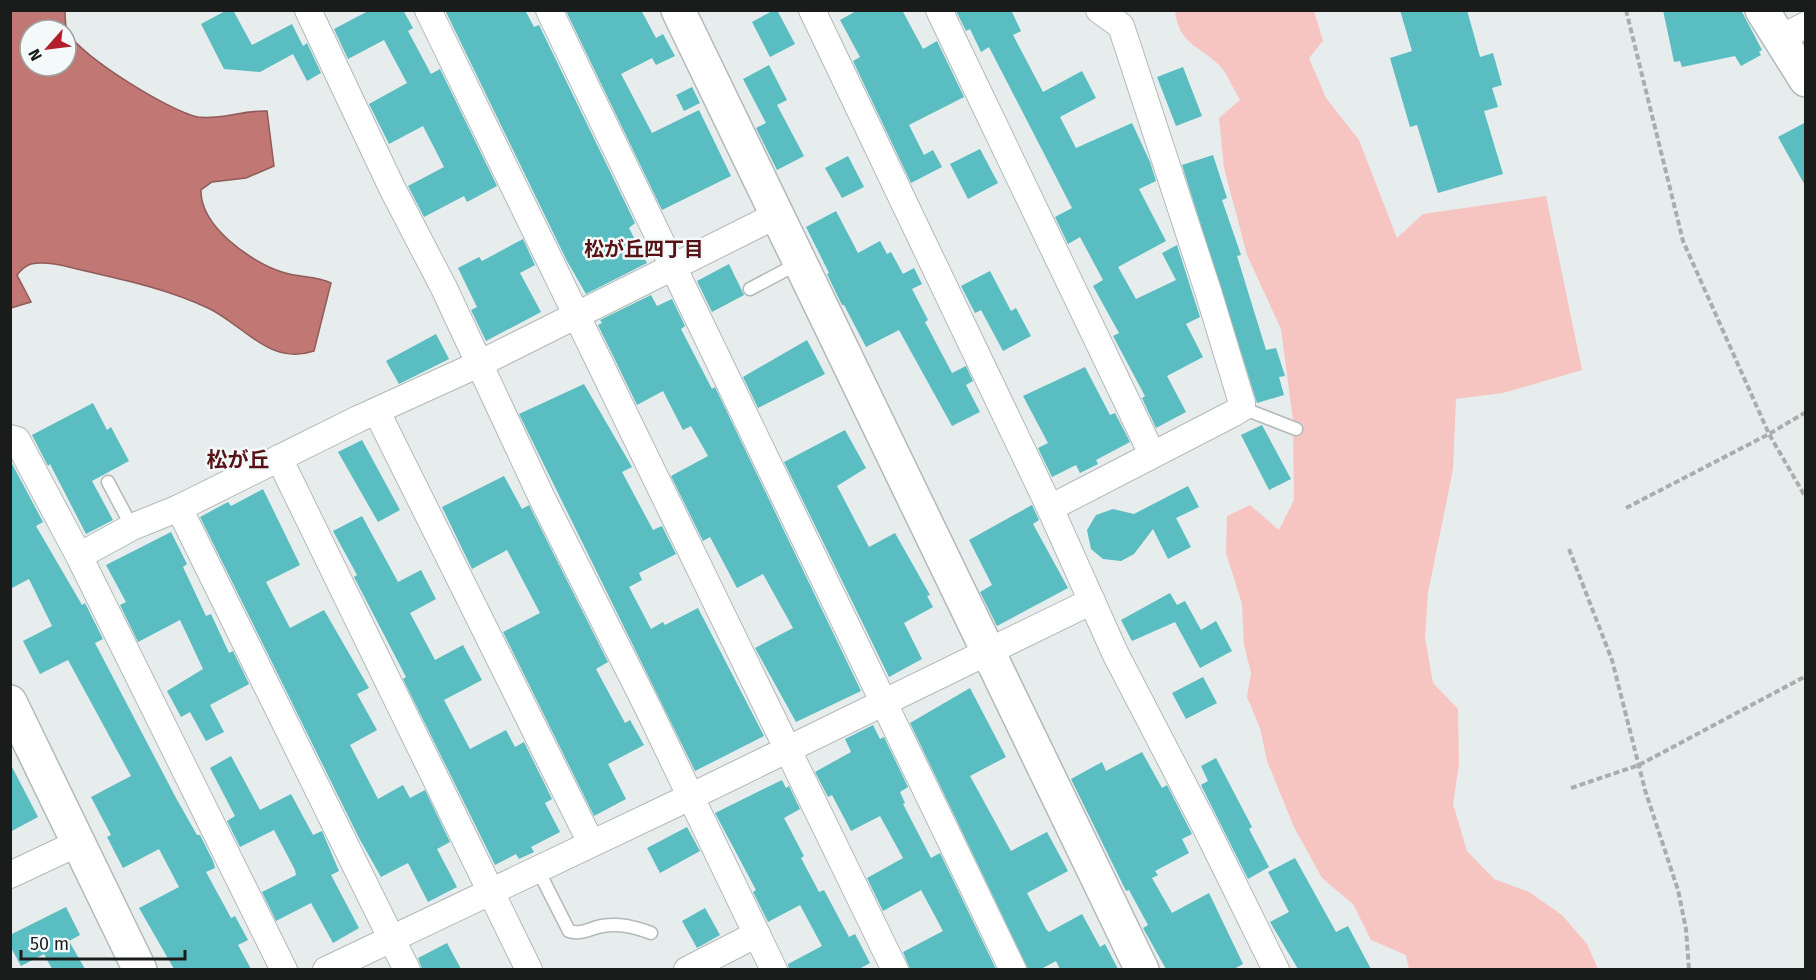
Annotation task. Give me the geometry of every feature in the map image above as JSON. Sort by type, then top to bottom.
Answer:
[{"type":"street","points":[[308,10],[774,969]]},
{"type":"street","points":[[428,10],[895,969]]},
{"type":"street","points":[[549,10],[1013,969]]},
{"type":"street","points":[[678,10],[1142,969]]},
{"type":"street","points":[[812,10],[1050,508],[1115,653],[1276,969]]},
{"type":"street","points":[[939,10],[1152,454]]},
{"type":"street","points":[[1050,508],[1242,408],[1208,291],[1121,26],[1099,10]]},
{"type":"street","points":[[1762,10],[1792,32],[1806,80]]},
{"type":"street","points":[[79,556],[132,527],[179,508],[279,458],[479,364],[777,215]]},
{"type":"street","points":[[377,412],[591,842]]},
{"type":"street","points":[[10,438],[17,440],[79,556],[284,969]]},
{"type":"street","points":[[279,458],[529,969]]},
{"type":"street","points":[[179,508],[407,969]]},
{"type":"street","points":[[326,969],[690,797],[1092,600]]},
{"type":"street","points":[[10,702],[140,969]]},
{"type":"street","points":[[10,875],[78,843]]},
{"type":"street","points":[[687,969],[757,934]]},
{"type":"lane","points":[[750,289],[801,263]]},
{"type":"lane","points":[[1242,408],[1296,429]]},
{"type":"lane","points":[[108,482],[132,527]]},
{"type":"lane","points":[[537,868],[569,931],[583,933],[603,926],[627,926],[651,933]]},
{"type":"path","points":[[1626,10],[1683,241],[1769,434],[1806,498]]},
{"type":"path","points":[[1626,508],[1769,434],[1806,412]]},
{"type":"path","points":[[1569,549],[1612,660],[1639,765],[1678,890],[1686,929],[1689,969]]},
{"type":"path","points":[[1571,788],[1639,765],[1806,676]]},
{"type":"shaded area","points":[[11,10],[65,11],[66,18],[18,18],[18,78],[78,78],[78,45],[128,82],[185,113],[207,118],[267,111],[274,166],[246,178],[212,182],[201,190],[203,203],[218,229],[242,251],[256,260],[282,272],[331,283],[314,351],[298,354],[284,353],[258,342],[221,315],[193,301],[146,286],[56,264],[31,264],[17,275],[31,302],[11,308]]},
{"type":"shaded area","points":[[1175,11],[1314,11],[1323,41],[1309,58],[1326,98],[1359,140],[1397,238],[1423,214],[1546,196],[1582,370],[1503,393],[1456,399],[1453,469],[1428,593],[1425,637],[1433,683],[1458,709],[1459,764],[1453,804],[1467,851],[1494,879],[1529,892],[1562,915],[1587,944],[1598,969],[1409,969],[1406,955],[1371,940],[1353,904],[1322,878],[1294,827],[1267,761],[1260,728],[1247,697],[1251,673],[1244,645],[1242,604],[1226,553],[1227,516],[1250,505],[1279,530],[1294,500],[1293,420],[1281,329],[1247,255],[1224,168],[1219,118],[1240,100],[1221,67],[1185,37],[1177,22]]},
{"type":"building","points":[[227,10],[233,10],[252,45],[292,24],[303,46],[307,43],[321,73],[307,81],[293,54],[260,72],[224,69],[201,24]]},
{"type":"building","points":[[370,10],[403,10],[413,28],[408,31],[431,74],[440,69],[497,186],[467,202],[464,196],[424,217],[408,186],[444,167],[423,126],[389,144],[369,104],[407,83],[384,40],[348,59],[334,29]]},
{"type":"building","points":[[445,10],[525,10],[534,27],[539,25],[635,223],[629,228],[647,263],[586,294],[567,261]]},
{"type":"building","points":[[641,10],[656,38],[663,34],[675,56],[656,65],[652,58],[621,74],[652,133],[699,110],[731,176],[662,210],[566,11]]},
{"type":"building","points":[[777,10],[795,44],[770,57],[752,22]]},
{"type":"building","points":[[858,10],[902,10],[923,49],[937,41],[964,97],[909,125],[924,155],[933,150],[942,167],[911,183],[853,61],[860,57],[840,20]]},
{"type":"building","points":[[1011,10],[1021,31],[1013,35],[1043,92],[1082,71],[1096,98],[1060,117],[1076,148],[1132,123],[1150,162],[1156,181],[1139,189],[1166,241],[1118,267],[1136,299],[1176,280],[1162,253],[1177,245],[1200,317],[1186,324],[1203,357],[1167,376],[1186,412],[1156,428],[1142,398],[1145,396],[1113,336],[1119,333],[1093,286],[1103,280],[1080,237],[1068,244],[1055,217],[1072,208],[989,47],[981,52],[970,29],[966,31],[956,11]]},
{"type":"building","points":[[1400,10],[1467,10],[1480,57],[1493,53],[1502,85],[1492,88],[1498,107],[1484,111],[1503,174],[1438,193],[1417,125],[1410,127],[1390,58],[1412,51]]},
{"type":"building","points":[[1663,10],[1741,10],[1762,50],[1759,52],[1761,55],[1741,66],[1735,56],[1682,67],[1680,61],[1674,62]]},
{"type":"building","points":[[769,65],[787,100],[777,105],[804,156],[777,170],[756,128],[766,123],[743,79]]},
{"type":"building","points":[[1183,67],[1202,116],[1176,126],[1157,77]]},
{"type":"building","points":[[692,87],[700,103],[684,111],[676,95]]},
{"type":"building","points":[[1806,122],[1806,187],[1778,137]]},
{"type":"building","points":[[980,149],[998,183],[968,199],[950,164]]},
{"type":"building","points":[[1213,155],[1227,198],[1222,200],[1241,255],[1237,256],[1266,350],[1276,348],[1285,376],[1279,377],[1284,395],[1257,403],[1182,165]]},
{"type":"building","points":[[848,156],[864,187],[842,198],[825,168]]},
{"type":"building","points":[[836,211],[858,253],[880,241],[887,254],[891,252],[903,274],[914,268],[922,284],[912,289],[928,320],[925,322],[952,373],[966,366],[973,381],[966,385],[980,412],[952,426],[899,330],[866,347],[842,305],[806,227]]},
{"type":"building","points":[[523,239],[535,265],[520,273],[541,312],[486,341],[471,310],[477,307],[458,268],[479,257],[482,261]]},
{"type":"building","points":[[729,264],[744,295],[712,312],[697,281]]},
{"type":"building","points":[[990,271],[1011,311],[1016,308],[1031,336],[1003,351],[981,310],[975,313],[961,286]]},
{"type":"building","points":[[651,295],[657,306],[672,299],[685,326],[681,329],[712,389],[715,387],[861,691],[796,722],[755,648],[793,628],[763,574],[737,588],[710,537],[703,541],[671,476],[708,456],[691,426],[683,430],[663,391],[637,405],[598,325],[602,323],[600,320]]},
{"type":"building","points":[[436,334],[449,359],[399,384],[386,361]]},
{"type":"building","points":[[807,340],[825,374],[758,408],[743,377]]},
{"type":"building","points":[[1085,367],[1110,415],[1115,413],[1130,442],[1096,460],[1098,464],[1080,473],[1076,465],[1052,477],[1038,448],[1048,443],[1023,396]]},
{"type":"building","points":[[584,384],[632,467],[622,472],[653,530],[662,526],[676,554],[639,573],[642,580],[629,587],[651,629],[663,622],[665,625],[698,608],[764,736],[695,771],[519,414]]},
{"type":"building","points":[[93,403],[107,430],[111,427],[129,461],[92,481],[113,520],[86,534],[50,464],[48,466],[32,435]]},
{"type":"building","points":[[1262,425],[1291,479],[1269,490],[1241,435]]},
{"type":"building","points":[[845,430],[866,468],[837,486],[869,547],[895,533],[930,595],[927,596],[933,607],[904,623],[922,659],[889,677],[784,462]]},
{"type":"building","points":[[362,440],[400,510],[378,522],[338,452]]},
{"type":"building","points":[[10,460],[43,522],[36,526],[82,605],[85,603],[103,639],[95,643],[176,798],[197,835],[200,835],[213,861],[215,868],[206,872],[231,918],[235,916],[248,940],[238,945],[251,969],[174,969],[139,908],[179,887],[159,849],[123,868],[107,837],[111,835],[91,797],[131,776],[68,660],[40,674],[23,641],[52,626],[29,579],[10,589]]},
{"type":"building","points":[[504,476],[522,509],[529,505],[608,662],[596,669],[625,723],[630,720],[644,745],[608,764],[626,799],[594,816],[503,632],[540,613],[507,550],[472,569],[442,507]]},
{"type":"building","points":[[1188,486],[1199,507],[1176,518],[1191,547],[1168,559],[1153,529],[1134,554],[1121,561],[1103,559],[1091,549],[1087,530],[1096,515],[1113,509],[1134,514]]},
{"type":"building","points":[[263,489],[300,565],[266,582],[290,628],[324,610],[369,688],[357,694],[377,730],[350,745],[378,799],[403,785],[410,798],[425,790],[450,842],[437,849],[457,887],[428,902],[408,863],[381,877],[359,838],[200,517],[228,502],[231,506]]},
{"type":"building","points":[[1032,505],[1039,520],[1033,524],[1068,588],[997,626],[980,592],[992,585],[969,540]]},
{"type":"building","points":[[362,516],[398,582],[421,570],[436,599],[410,613],[435,660],[463,645],[482,680],[444,700],[470,749],[506,730],[515,747],[524,742],[552,799],[545,803],[560,832],[531,847],[534,852],[519,859],[516,854],[495,865],[403,679],[406,677],[354,577],[357,575],[333,531]]},
{"type":"building","points":[[171,532],[187,564],[183,567],[206,616],[211,614],[229,653],[233,651],[249,684],[210,705],[224,732],[206,741],[190,712],[181,717],[167,691],[203,669],[180,620],[138,642],[120,605],[126,602],[106,565]]},
{"type":"building","points":[[1170,593],[1177,605],[1185,601],[1201,630],[1216,621],[1232,651],[1200,668],[1175,622],[1132,641],[1121,620]]},
{"type":"building","points":[[1203,677],[1217,703],[1186,719],[1172,693]]},
{"type":"building","points":[[970,688],[1006,757],[970,776],[1011,851],[1047,832],[1068,871],[1027,893],[1049,932],[1082,914],[1100,947],[1105,944],[1118,969],[1060,969],[1056,961],[1041,969],[1028,969],[910,723]]},
{"type":"building","points":[[873,725],[880,739],[884,737],[908,787],[900,792],[905,803],[903,804],[931,858],[940,853],[996,969],[910,969],[903,952],[943,931],[921,890],[883,911],[867,878],[903,858],[880,816],[851,831],[832,795],[828,797],[815,772],[851,752],[845,739]]},
{"type":"building","points":[[1142,752],[1162,788],[1167,785],[1192,834],[1182,839],[1189,853],[1155,871],[1158,875],[1152,878],[1172,913],[1209,893],[1243,964],[1234,969],[1166,969],[1143,928],[1148,925],[1129,890],[1126,891],[1071,779],[1102,762],[1106,771]]},
{"type":"building","points":[[231,756],[260,810],[291,794],[313,835],[322,831],[339,871],[331,875],[359,928],[333,943],[311,903],[276,921],[262,892],[296,875],[295,870],[274,830],[240,847],[227,821],[235,816],[210,768]]},
{"type":"building","points":[[1216,758],[1252,827],[1249,829],[1269,867],[1248,879],[1201,785],[1208,781],[1201,766]]},
{"type":"building","points":[[10,763],[38,817],[10,832]]},
{"type":"building","points":[[782,780],[786,788],[789,786],[800,809],[784,818],[804,856],[801,858],[819,892],[824,890],[849,937],[855,934],[870,963],[859,969],[789,969],[788,964],[822,946],[800,905],[768,922],[753,892],[756,890],[715,813]]},
{"type":"building","points":[[687,827],[700,851],[660,873],[647,848]]},
{"type":"building","points":[[1295,858],[1336,932],[1348,926],[1371,969],[1298,969],[1270,922],[1289,912],[1268,872]]},
{"type":"building","points":[[66,907],[80,935],[69,941],[85,969],[52,969],[44,954],[21,966],[10,946],[10,935]]},
{"type":"building","points":[[705,908],[720,935],[697,948],[682,921]]},
{"type":"building","points":[[447,943],[461,969],[422,969],[418,958]]},
{"type":"district","name":"松が丘四丁目","points":[[644,249]]},
{"type":"district","name":"松が丘","points":[[238,460]]}]
